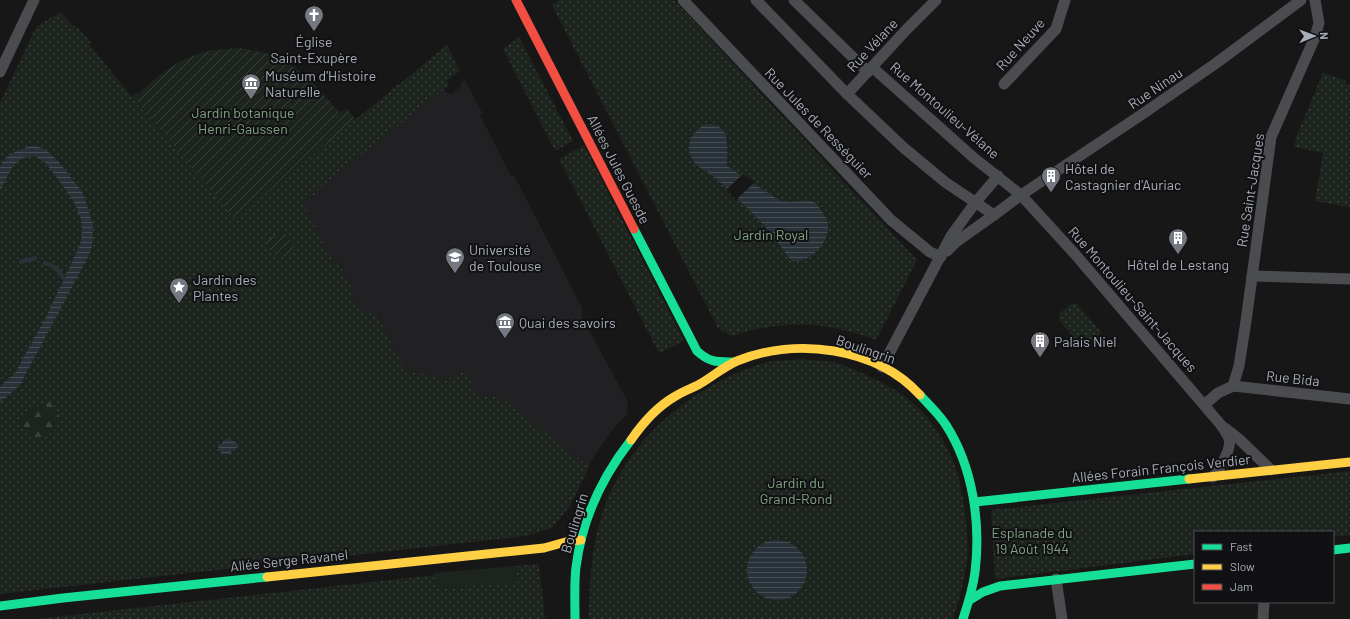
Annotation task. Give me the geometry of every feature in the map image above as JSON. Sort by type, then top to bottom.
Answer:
[{"type":"main road","name":"Allées Jules Guesde","points":[[519,1],[697,351],[706,360],[716,362],[734,362]]},
{"type":"main road","name":"Boulingrin","points":[[575,619],[577,562],[581,540],[595,497],[624,447],[651,416],[683,391],[693,387],[734,362],[758,354],[796,348],[827,350],[852,356],[882,366],[897,374],[918,392],[946,424],[960,453],[967,472],[974,502],[977,534],[976,569],[970,600],[963,619]]},
{"type":"main road","name":"Allées Jules Guesde","points":[[697,351],[697,365]]},
{"type":"main road","points":[[683,391],[690,380]]},
{"type":"main road","name":"Allées Forain François Verdier","points":[[974,502],[1350,462]]},
{"type":"main road","name":"Allée Serge Ravanel","points":[[0,606],[63,598],[544,548],[568,541],[581,540]]},
{"type":"main road","points":[[1334,550],[1350,548]]},
{"type":"main road","points":[[970,600],[983,592],[1000,586],[1194,564]]},
{"type":"street","points":[[0,72],[34,0]]},
{"type":"street","name":"Rue Jules de Rességuier","points":[[683,0],[891,220],[930,252],[941,257]]},
{"type":"street","points":[[756,0],[847,94],[904,148],[945,182],[994,215]]},
{"type":"street","name":"Rue Montoulieu-Vélane","points":[[794,0],[870,69],[974,158],[1021,194]]},
{"type":"street","name":"Rue Vélane","points":[[847,94],[936,0]]},
{"type":"street","name":"Rue Neuve","points":[[1004,84],[1056,29],[1066,0]]},
{"type":"street","name":"Rue Ninau","points":[[941,257],[956,242],[1021,194],[1215,64],[1301,0]]},
{"type":"street","name":"Rue Saint-Jacques","points":[[1233,386],[1239,366],[1246,321],[1271,137],[1315,37],[1319,23],[1315,0]]},
{"type":"street","points":[[882,366],[951,236],[975,203],[998,176]]},
{"type":"street","name":"Rue Montoulieu-Saint-Jacques","points":[[1021,194],[1073,251],[1221,425],[1228,436],[1230,445],[1219,469],[1213,477]]},
{"type":"street","points":[[1252,276],[1350,279]]},
{"type":"street","points":[[1204,405],[1218,393],[1233,386]]},
{"type":"street","name":"Rue Bida","points":[[1233,386],[1350,399]]},
{"type":"street","name":"Rue Montoulieu-Saint-Jacques","points":[[1221,425],[1239,439],[1271,470]]},
{"type":"street","points":[[1056,579],[1062,619]]},
{"type":"street","points":[[1263,619],[1264,603]]},
{"type":"shaded area","name":"Université de Toulouse","points":[[465,80],[483,114],[480,115],[511,176],[514,175],[582,308],[582,317],[628,402],[627,414],[610,433],[593,458],[589,467],[495,393],[481,400],[447,380],[408,370],[399,358],[377,311],[367,315],[352,299],[350,283],[339,262],[334,265],[302,202],[316,195],[315,192],[321,187],[444,89],[450,95],[461,86],[460,84]]},
{"type":"shaded area","points":[[708,124],[716,125],[725,133],[727,145],[727,166],[779,200],[785,202],[810,201],[817,204],[827,220],[828,232],[818,250],[812,255],[806,259],[792,261],[776,239],[751,212],[714,176],[696,164],[690,154],[689,144],[696,131]]},
{"type":"shaded area","points":[[34,145],[46,150],[58,161],[83,193],[93,225],[92,246],[89,255],[20,385],[0,402],[0,386],[15,373],[47,315],[80,245],[82,234],[81,219],[73,200],[46,163],[35,156],[22,158],[12,167],[0,191],[0,168],[2,163],[14,153]]},
{"type":"shaded area","points":[[229,439],[238,444],[237,448],[229,454],[225,454],[219,450],[218,445],[224,440]]},
{"type":"shaded area","points":[[777,540],[793,545],[798,549],[802,554],[807,570],[802,586],[798,591],[793,595],[777,600],[761,595],[756,591],[752,586],[747,570],[752,554],[756,549],[761,545]]},
{"type":"green space","name":"Jardin Royal","points":[[559,0],[674,0],[917,260],[876,340],[840,329],[805,324],[769,327],[732,336],[718,328],[552,5]]},
{"type":"green space","name":"Jardin des Plantes","points":[[60,12],[91,42],[89,44],[132,97],[138,92],[140,94],[134,99],[236,220],[278,183],[447,45],[460,71],[446,81],[449,85],[321,187],[315,192],[316,194],[302,202],[334,264],[338,262],[350,283],[352,299],[367,315],[376,311],[399,358],[408,370],[447,380],[465,371],[481,399],[495,393],[589,467],[570,506],[552,528],[526,536],[0,594],[0,103],[36,27]]},
{"type":"green space","points":[[519,37],[573,141],[555,151],[503,49]]},
{"type":"green space","name":"Jardin botanique Henri-Gaussen","points":[[239,48],[266,53],[278,58],[298,70],[340,113],[346,108],[356,120],[278,183],[236,221],[134,98],[161,74],[180,62],[214,50]]},
{"type":"green space","points":[[1323,73],[1346,80],[1345,84],[1350,85],[1350,207],[1315,201],[1323,153],[1294,147],[1296,137]]},
{"type":"green space","points":[[584,145],[684,341],[659,353],[559,159]]},
{"type":"green space","points":[[283,229],[296,247],[279,260],[265,243]]},
{"type":"green space","points":[[1071,304],[1077,304],[1101,332],[1099,339],[1089,348],[1081,347],[1059,320],[1059,314]]},
{"type":"green space","name":"Jardin du Grand-Rond","points":[[803,359],[840,364],[889,386],[910,400],[922,412],[942,439],[957,471],[967,537],[967,560],[965,575],[953,619],[589,619],[591,567],[597,532],[615,483],[638,448],[667,417],[701,392],[720,381],[764,363]]},
{"type":"green space","points":[[44,402],[51,403],[60,417],[59,422],[52,432],[36,441],[26,434],[20,422],[31,411]]},
{"type":"green space","name":"Esplanade du 19 Août 1944","points":[[1350,471],[1350,535],[1334,537],[1334,531],[1194,531],[1194,554],[995,579],[991,510]]},
{"type":"green space","points":[[539,564],[545,619],[36,619],[516,566]]},
{"type":"green space","points":[[516,566],[518,582],[436,589],[434,573]]},
{"type":"pier","points":[[743,174],[755,182],[736,200],[726,190]]},
{"type":"waterway","points":[[21,262],[35,258]]},
{"type":"waterway","points":[[45,263],[56,268],[64,278]]},
{"type":"traffic: fast","points":[[634,229],[697,351],[710,360],[734,362]]},
{"type":"traffic: fast","points":[[920,395],[937,413],[955,441],[969,477],[973,496],[976,515],[977,553],[973,584],[963,619]]},
{"type":"traffic: fast","points":[[575,619],[575,573],[579,550],[588,516],[602,484],[631,440]]},
{"type":"traffic: fast","points":[[975,502],[1189,479]]},
{"type":"traffic: fast","points":[[1334,550],[1350,548]]},
{"type":"traffic: fast","points":[[970,600],[983,592],[1000,586],[1194,564]]},
{"type":"traffic: fast","points":[[0,606],[267,577]]},
{"type":"traffic: slow","points":[[631,440],[656,411],[677,395],[698,385],[737,361],[784,349],[834,351],[858,357],[881,366],[902,379],[920,395]]},
{"type":"traffic: slow","points":[[1189,479],[1350,462]]},
{"type":"traffic: slow","points":[[267,577],[544,548],[569,541],[581,540]]},
{"type":"traffic: jam","points":[[516,0],[634,229]]},
{"type":"place","name":"Église Saint-Exupère","points":[[314,32]]},
{"type":"place","name":"Muséum d'Histoire Naturelle","points":[[251,100]]},
{"type":"place","name":"Hôtel de Castagnier d'Auriac","points":[[1051,193]]},
{"type":"place","name":"Hôtel de Lestang","points":[[1178,255]]},
{"type":"place","name":"Université de Toulouse","points":[[455,274]]},
{"type":"place","name":"Jardin des Plantes","points":[[179,304]]},
{"type":"place","name":"Quai des savoirs","points":[[505,339]]},
{"type":"place","name":"Palais Niel","points":[[1040,358]]}]
